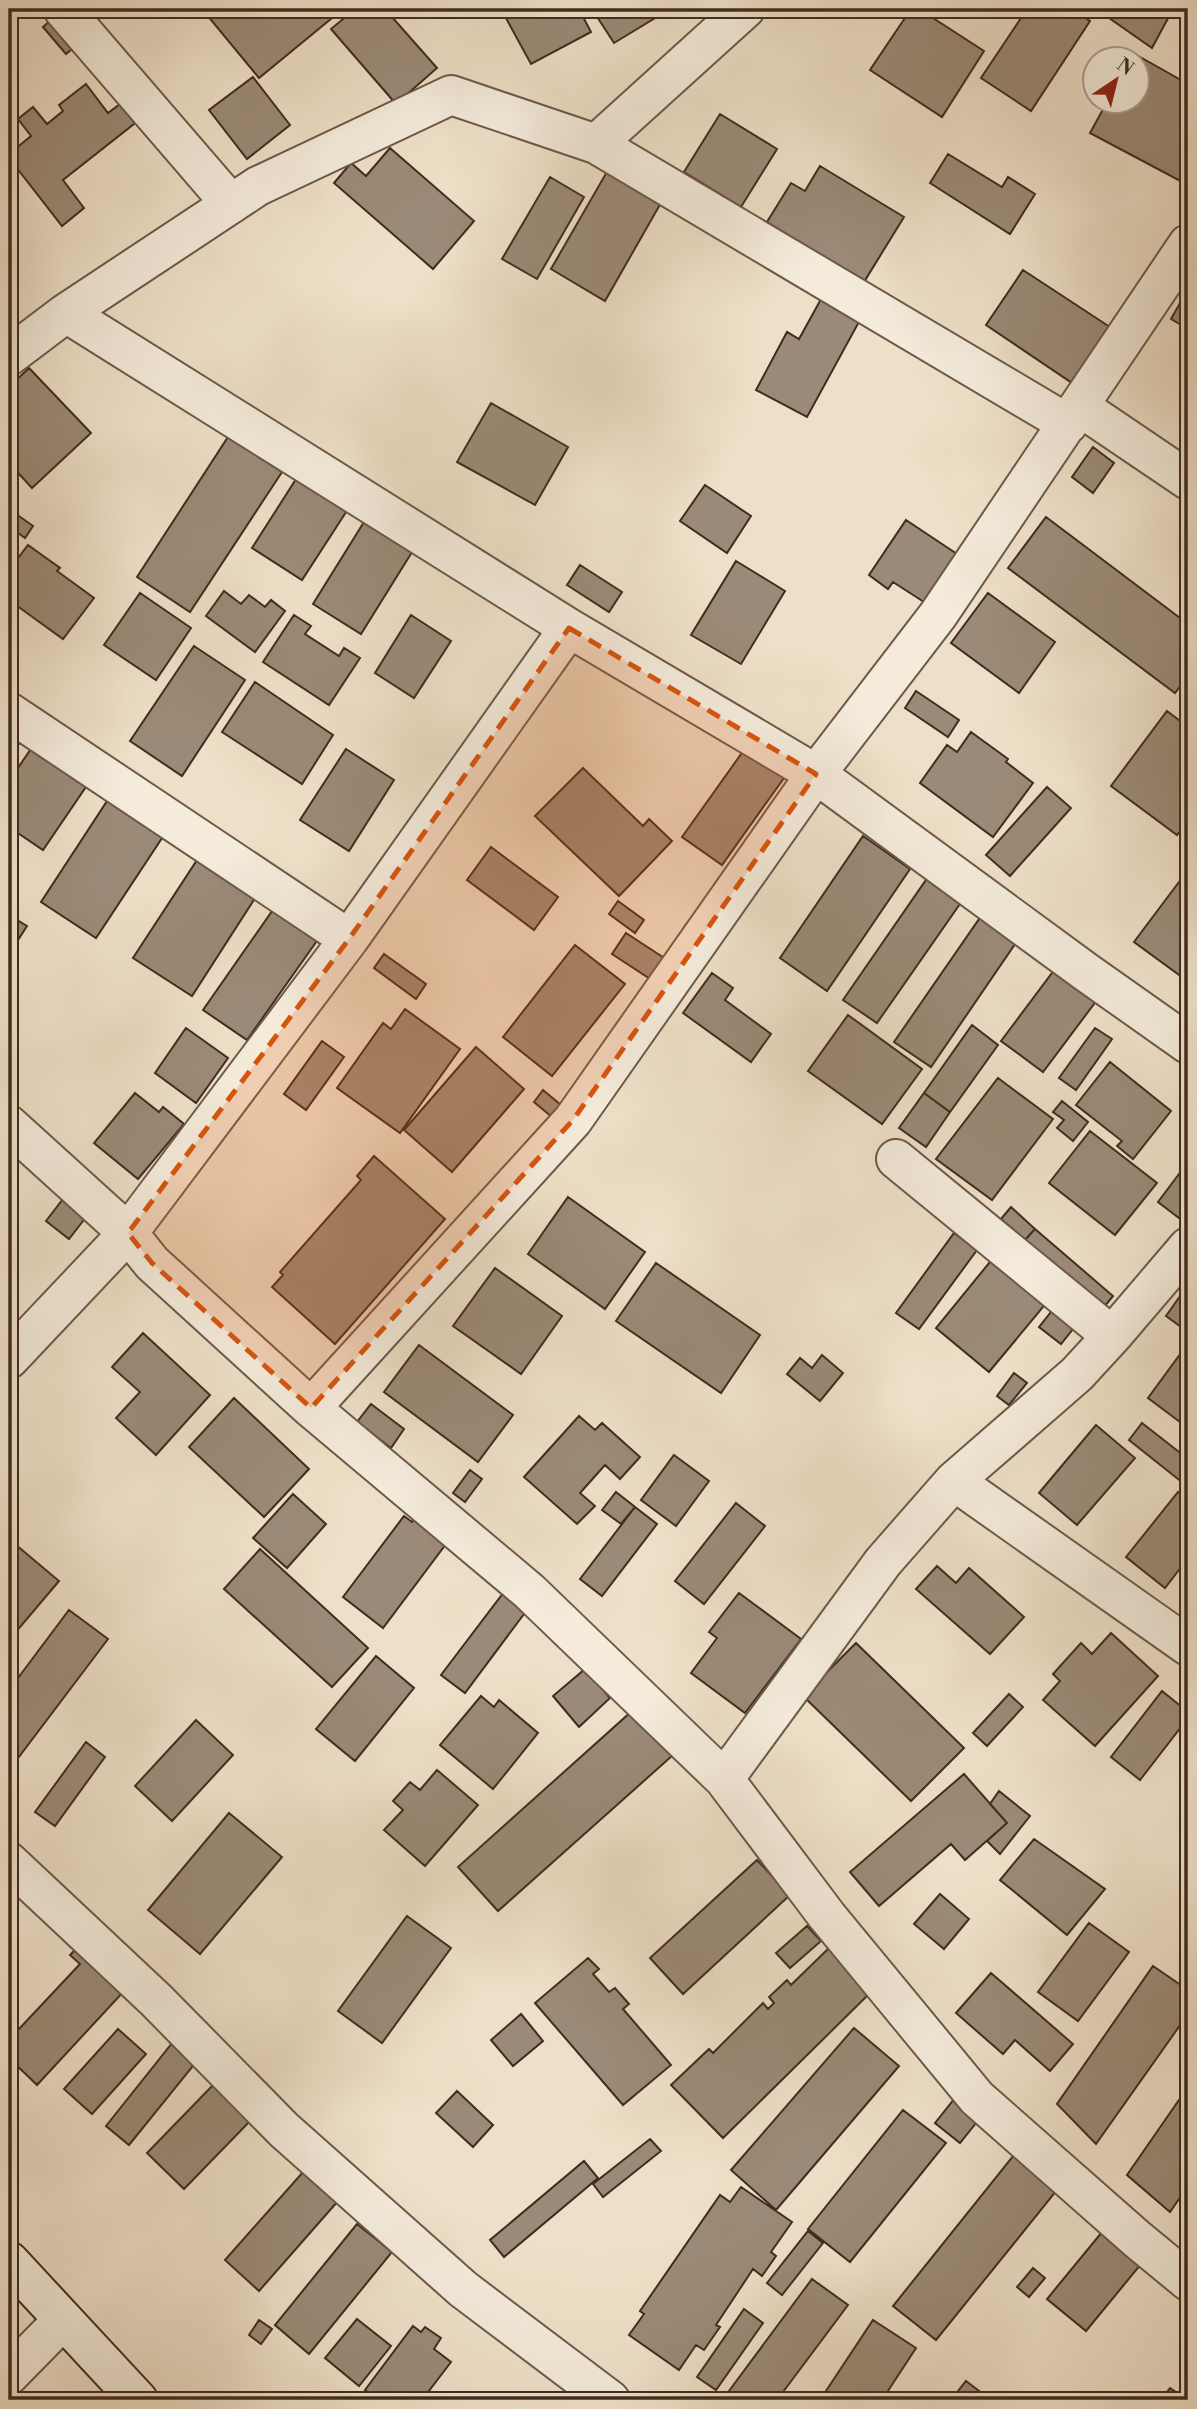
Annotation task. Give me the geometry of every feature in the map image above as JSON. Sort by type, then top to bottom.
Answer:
[{"type":"street","points":[[64,9],[231,204]]},
{"type":"street","points":[[596,144],[745,9]]},
{"type":"street","points":[[9,356],[66,313],[258,186],[451,95],[596,144],[1188,480]]},
{"type":"street","points":[[311,1408],[573,1120],[816,774],[938,615],[1188,244]]},
{"type":"street","points":[[66,313],[569,628],[816,774],[1188,1044]]},
{"type":"street","points":[[9,1359],[128,1233],[349,939],[569,628]]},
{"type":"street","points":[[9,712],[349,939]]},
{"type":"street","points":[[9,1125],[128,1233],[152,1263],[311,1408],[529,1591],[724,1779],[827,1916],[977,2098],[1188,2281]]},
{"type":"street","points":[[897,1159],[1112,1336]]},
{"type":"street","points":[[724,1779],[883,1562],[954,1481],[1077,1374],[1188,1247]]},
{"type":"street","points":[[954,1481],[1188,1646]]},
{"type":"street","points":[[9,1861],[156,2000],[284,2130],[463,2289],[610,2400]]},
{"type":"street","points":[[9,2261],[138,2400]]},
{"type":"street","points":[[9,2375],[63,2320]]},
{"type":"highlighted area","points":[[569,628],[816,774],[573,1120],[311,1408],[152,1263],[128,1233],[349,939]]},
{"type":"building","points":[[202,9],[343,9],[259,78]]},
{"type":"building","points":[[355,9],[385,9],[437,68],[396,104],[331,29]]},
{"type":"building","points":[[501,9],[579,9],[591,32],[531,64]]},
{"type":"building","points":[[592,9],[670,9],[614,43]]},
{"type":"building","points":[[911,9],[919,9],[984,51],[942,117],[870,70]]},
{"type":"building","points":[[1027,9],[1072,9],[1090,21],[1031,111],[981,78]]},
{"type":"building","points":[[1114,9],[1173,9],[1152,48],[1109,18]]},
{"type":"building","points":[[61,11],[84,39],[66,54],[43,27]]},
{"type":"building","points":[[1152,64],[1188,84],[1188,185],[1090,133],[1099,116],[1152,116]]},
{"type":"building","points":[[253,77],[290,125],[247,159],[209,110]]},
{"type":"building","points":[[86,84],[108,113],[124,101],[139,120],[63,180],[84,208],[62,226],[9,158],[9,154],[31,136],[18,119],[33,107],[47,124],[63,111],[59,105]]},
{"type":"building","points":[[720,114],[777,149],[741,207],[684,172]]},
{"type":"building","points":[[390,148],[474,221],[433,269],[334,183],[351,163],[366,176]]},
{"type":"building","points":[[948,154],[1002,187],[1008,177],[1035,194],[1010,234],[930,183]]},
{"type":"building","points":[[612,163],[666,194],[605,301],[551,269]]},
{"type":"building","points":[[820,166],[904,217],[864,282],[767,222],[791,183],[805,191]]},
{"type":"building","points":[[550,177],[584,197],[537,279],[502,259]]},
{"type":"building","points":[[1023,270],[1119,333],[1081,389],[986,325]]},
{"type":"building","points":[[1188,289],[1188,329],[1171,319]]},
{"type":"building","points":[[821,299],[860,320],[807,417],[756,390],[787,332],[799,339]]},
{"type":"building","points":[[29,368],[91,433],[32,488],[9,463],[9,387]]},
{"type":"building","points":[[491,403],[568,447],[535,505],[457,462]]},
{"type":"building","points":[[228,437],[282,472],[190,612],[137,577]]},
{"type":"building","points":[[1093,447],[1114,463],[1093,493],[1072,477]]},
{"type":"building","points":[[298,476],[348,509],[302,580],[252,548]]},
{"type":"building","points":[[705,485],[751,516],[727,553],[680,521]]},
{"type":"building","points":[[9,509],[33,526],[25,538],[9,526]]},
{"type":"building","points":[[369,514],[417,544],[361,634],[313,604]]},
{"type":"building","points":[[1046,517],[1188,624],[1188,676],[1175,693],[1008,568]]},
{"type":"building","points":[[906,520],[960,556],[927,604],[893,582],[888,589],[869,575]]},
{"type":"building","points":[[28,545],[60,568],[57,571],[94,598],[63,639],[9,600],[9,570]]},
{"type":"building","points":[[736,561],[785,591],[741,664],[691,635]]},
{"type":"building","points":[[580,565],[622,592],[609,612],[567,585]]},
{"type":"building","points":[[224,591],[241,604],[249,595],[265,607],[271,600],[285,611],[255,652],[206,616]]},
{"type":"building","points":[[140,593],[191,628],[156,680],[104,645]]},
{"type":"building","points":[[988,593],[1055,642],[1019,693],[951,643]]},
{"type":"building","points":[[294,615],[311,626],[305,634],[339,656],[344,648],[360,658],[329,705],[263,662]]},
{"type":"building","points":[[411,615],[451,641],[414,698],[375,673]]},
{"type":"building","points":[[194,646],[245,680],[182,776],[130,741]]},
{"type":"building","points":[[255,682],[333,735],[302,784],[222,732]]},
{"type":"building","points":[[916,691],[959,720],[948,737],[905,708]]},
{"type":"building","points":[[1167,711],[1188,727],[1188,821],[1177,835],[1111,786]]},
{"type":"building","points":[[9,729],[23,738],[9,759]]},
{"type":"building","points":[[971,732],[1008,759],[1006,762],[1033,783],[993,837],[920,783],[947,745],[957,752]]},
{"type":"building","points":[[37,740],[92,778],[43,850],[9,827],[9,781]]},
{"type":"building","points":[[346,749],[394,780],[349,851],[300,820]]},
{"type":"building","points":[[744,750],[784,778],[722,865],[682,837]]},
{"type":"building","points":[[583,768],[643,826],[649,819],[672,841],[619,896],[535,816]]},
{"type":"building","points":[[1047,787],[1071,808],[1010,876],[986,855]]},
{"type":"building","points":[[111,795],[166,832],[96,938],[41,902]]},
{"type":"building","points":[[863,836],[910,869],[827,991],[780,958]]},
{"type":"building","points":[[491,847],[558,897],[534,930],[467,880]]},
{"type":"building","points":[[199,857],[257,895],[192,996],[133,958]]},
{"type":"building","points":[[1188,870],[1188,976],[1186,980],[1134,942]]},
{"type":"building","points":[[928,877],[962,901],[877,1023],[843,1000]]},
{"type":"building","points":[[618,901],[644,920],[635,933],[609,914]]},
{"type":"building","points":[[277,904],[321,935],[247,1040],[203,1010]]},
{"type":"building","points":[[986,909],[1022,934],[931,1067],[894,1042]]},
{"type":"building","points":[[9,915],[27,926],[9,954]]},
{"type":"building","points":[[626,933],[678,967],[664,988],[612,954]]},
{"type":"building","points":[[575,945],[625,984],[552,1076],[503,1037]]},
{"type":"building","points":[[384,954],[426,984],[416,999],[374,968]]},
{"type":"building","points":[[1058,965],[1100,996],[1043,1072],[1001,1041]]},
{"type":"building","points":[[712,973],[733,988],[725,1000],[771,1034],[751,1062],[683,1013]]},
{"type":"building","points":[[405,1009],[460,1049],[400,1133],[337,1088],[383,1023],[391,1029]]},
{"type":"building","points":[[848,1015],[922,1069],[882,1124],[808,1071]]},
{"type":"building","points":[[972,1025],[998,1045],[950,1112],[924,1093]]},
{"type":"building","points":[[186,1028],[228,1058],[196,1103],[155,1073]]},
{"type":"building","points":[[1095,1028],[1112,1039],[1076,1090],[1059,1078]]},
{"type":"building","points":[[322,1041],[344,1057],[306,1110],[284,1094]]},
{"type":"building","points":[[476,1047],[524,1089],[452,1172],[404,1130]]},
{"type":"building","points":[[1110,1062],[1171,1111],[1133,1159],[1117,1146],[1122,1141],[1076,1105]]},
{"type":"building","points":[[998,1078],[1053,1119],[992,1200],[936,1159]]},
{"type":"building","points":[[543,1090],[567,1110],[558,1122],[534,1102]]},
{"type":"building","points":[[135,1093],[159,1112],[163,1107],[184,1124],[138,1179],[94,1143]]},
{"type":"building","points":[[924,1093],[950,1112],[926,1147],[899,1128]]},
{"type":"building","points":[[1062,1101],[1088,1122],[1073,1141],[1057,1128],[1064,1120],[1053,1112]]},
{"type":"building","points":[[1090,1131],[1157,1183],[1115,1235],[1049,1183]]},
{"type":"building","points":[[374,1156],[445,1219],[335,1344],[272,1287],[283,1275],[280,1272],[361,1180],[357,1176]]},
{"type":"building","points":[[1188,1162],[1188,1205],[1179,1218],[1158,1202]]},
{"type":"building","points":[[70,1190],[93,1208],[69,1239],[46,1221]]},
{"type":"building","points":[[568,1197],[645,1252],[605,1309],[528,1254]]},
{"type":"building","points":[[1011,1207],[1035,1229],[1025,1240],[1001,1219]]},
{"type":"building","points":[[1035,1229],[1113,1296],[1104,1307],[1025,1240]]},
{"type":"building","points":[[954,1233],[977,1250],[919,1329],[896,1313]]},
{"type":"building","points":[[994,1257],[1048,1301],[989,1372],[936,1328]]},
{"type":"building","points":[[656,1263],[760,1335],[721,1393],[616,1321]]},
{"type":"building","points":[[495,1268],[562,1316],[521,1374],[453,1326]]},
{"type":"building","points":[[1188,1285],[1188,1332],[1166,1316]]},
{"type":"building","points":[[1055,1307],[1077,1324],[1061,1344],[1039,1327]]},
{"type":"building","points":[[143,1333],[210,1395],[156,1455],[116,1418],[140,1392],[112,1367]]},
{"type":"building","points":[[419,1345],[513,1415],[478,1462],[384,1392]]},
{"type":"building","points":[[1181,1353],[1188,1358],[1188,1428],[1148,1398]]},
{"type":"building","points":[[822,1355],[843,1373],[820,1401],[787,1374],[800,1358],[812,1368]]},
{"type":"building","points":[[1014,1373],[1027,1383],[1009,1405],[997,1396]]},
{"type":"building","points":[[234,1398],[309,1469],[264,1517],[189,1447]]},
{"type":"building","points":[[371,1404],[404,1429],[391,1448],[357,1422]]},
{"type":"building","points":[[579,1416],[595,1430],[602,1423],[640,1457],[620,1479],[605,1465],[580,1493],[595,1506],[577,1524],[524,1477]]},
{"type":"building","points":[[1142,1423],[1188,1459],[1188,1487],[1129,1440]]},
{"type":"building","points":[[1096,1425],[1135,1458],[1077,1525],[1039,1493]]},
{"type":"building","points":[[674,1455],[709,1481],[676,1526],[641,1500]]},
{"type":"building","points":[[470,1470],[482,1479],[465,1502],[453,1493]]},
{"type":"building","points":[[616,1492],[635,1507],[621,1524],[602,1510]]},
{"type":"building","points":[[1178,1492],[1188,1500],[1188,1558],[1165,1588],[1126,1557]]},
{"type":"building","points":[[293,1494],[326,1524],[287,1568],[253,1538]]},
{"type":"building","points":[[736,1503],[765,1526],[704,1604],[675,1581]]},
{"type":"building","points":[[635,1507],[657,1524],[602,1596],[580,1579]]},
{"type":"building","points":[[404,1516],[412,1522],[417,1516],[449,1540],[383,1628],[343,1597]]},
{"type":"building","points":[[9,1539],[59,1581],[15,1633],[9,1627]]},
{"type":"building","points":[[260,1549],[368,1648],[332,1687],[224,1589]]},
{"type":"building","points":[[937,1566],[956,1583],[969,1568],[1024,1617],[990,1654],[916,1589]]},
{"type":"building","points":[[504,1592],[527,1610],[465,1693],[441,1675]]},
{"type":"building","points":[[739,1593],[801,1639],[745,1713],[691,1673],[717,1638],[709,1632]]},
{"type":"building","points":[[69,1610],[108,1639],[9,1770],[9,1690]]},
{"type":"building","points":[[1111,1633],[1158,1676],[1095,1746],[1043,1700],[1060,1681],[1053,1674],[1081,1643],[1092,1654]]},
{"type":"building","points":[[856,1643],[964,1748],[911,1801],[803,1696]]},
{"type":"building","points":[[376,1656],[414,1688],[355,1761],[316,1729]]},
{"type":"building","points":[[585,1669],[610,1698],[579,1727],[553,1696]]},
{"type":"building","points":[[1162,1691],[1188,1712],[1188,1718],[1140,1780],[1111,1757]]},
{"type":"building","points":[[1009,1694],[1023,1707],[987,1746],[973,1733]]},
{"type":"building","points":[[481,1696],[494,1707],[499,1700],[538,1733],[493,1789],[440,1745]]},
{"type":"building","points":[[632,1711],[673,1755],[498,1911],[458,1867]]},
{"type":"building","points":[[196,1720],[233,1755],[172,1821],[135,1786]]},
{"type":"building","points":[[86,1742],[105,1757],[55,1826],[35,1812]]},
{"type":"building","points":[[437,1770],[478,1805],[425,1866],[384,1830],[403,1810],[393,1801],[410,1782],[420,1790]]},
{"type":"building","points":[[964,1774],[1007,1823],[965,1860],[951,1844],[879,1906],[850,1872]]},
{"type":"building","points":[[999,1791],[1030,1816],[1000,1854],[987,1841],[1007,1823],[990,1804]]},
{"type":"building","points":[[229,1813],[282,1857],[200,1954],[148,1910]]},
{"type":"building","points":[[1034,1839],[1105,1889],[1067,1935],[1000,1880]]},
{"type":"building","points":[[757,1860],[790,1895],[683,1994],[650,1958]]},
{"type":"building","points":[[940,1894],[969,1919],[944,1949],[914,1924]]},
{"type":"building","points":[[407,1916],[451,1948],[382,2043],[338,2011]]},
{"type":"building","points":[[1089,1923],[1129,1952],[1078,2021],[1038,1992]]},
{"type":"building","points":[[807,1926],[821,1941],[790,1968],[776,1953]]},
{"type":"building","points":[[78,1947],[125,1990],[37,2085],[9,2058],[9,2019],[19,2029],[80,1964],[70,1955]]},
{"type":"building","points":[[829,1948],[871,1992],[723,2138],[671,2085],[709,2049],[713,2053],[763,2003],[768,2009],[774,2003],[769,1997],[787,1980],[791,1985]]},
{"type":"building","points":[[588,1958],[599,1969],[593,1974],[609,1992],[615,1988],[629,2004],[623,2009],[671,2065],[623,2105],[535,2003]]},
{"type":"building","points":[[1153,1966],[1188,1990],[1188,2014],[1096,2144],[1057,2104]]},
{"type":"building","points":[[991,1973],[1073,2044],[1050,2071],[1015,2040],[1003,2054],[956,2013]]},
{"type":"building","points":[[521,2014],[543,2041],[513,2066],[491,2040]]},
{"type":"building","points":[[854,2028],[899,2066],[776,2210],[731,2170]]},
{"type":"building","points":[[118,2029],[146,2054],[92,2114],[64,2089]]},
{"type":"building","points":[[173,2042],[197,2061],[129,2145],[106,2126]]},
{"type":"building","points":[[216,2082],[253,2118],[184,2189],[147,2153]]},
{"type":"building","points":[[1188,2087],[1188,2186],[1170,2212],[1127,2175]]},
{"type":"building","points":[[457,2091],[493,2125],[473,2147],[436,2113]]},
{"type":"building","points":[[955,2098],[980,2118],[960,2143],[935,2123]]},
{"type":"building","points":[[903,2110],[946,2143],[850,2262],[808,2229]]},
{"type":"building","points":[[650,2139],[661,2151],[603,2197],[593,2184]]},
{"type":"building","points":[[1018,2150],[1061,2185],[936,2340],[893,2306]]},
{"type":"building","points":[[584,2161],[598,2178],[504,2257],[490,2240]]},
{"type":"building","points":[[304,2171],[338,2201],[259,2291],[225,2260]]},
{"type":"building","points":[[741,2187],[792,2222],[771,2252],[776,2256],[762,2276],[753,2269],[716,2325],[720,2327],[704,2350],[696,2345],[679,2370],[629,2335],[644,2314],[640,2311],[720,2195],[730,2202]]},
{"type":"building","points":[[357,2224],[392,2252],[309,2354],[275,2325]]},
{"type":"building","points":[[1107,2226],[1146,2258],[1086,2331],[1047,2299]]},
{"type":"building","points":[[808,2231],[823,2243],[782,2295],[767,2283]]},
{"type":"building","points":[[1033,2268],[1045,2278],[1029,2297],[1017,2287]]},
{"type":"building","points":[[812,2279],[848,2305],[777,2400],[732,2400],[726,2395]]},
{"type":"building","points":[[744,2309],[763,2323],[716,2390],[697,2377]]},
{"type":"building","points":[[357,2319],[391,2346],[359,2386],[325,2358]]},
{"type":"building","points":[[259,2320],[272,2329],[261,2344],[249,2335]]},
{"type":"building","points":[[873,2320],[916,2348],[882,2400],[820,2400]]},
{"type":"building","points":[[413,2326],[421,2332],[425,2327],[441,2338],[434,2349],[451,2362],[422,2400],[379,2400],[365,2390]]},
{"type":"building","points":[[966,2381],[991,2400],[951,2400]]},
{"type":"building","points":[[1170,2388],[1188,2400],[1161,2400]]}]
